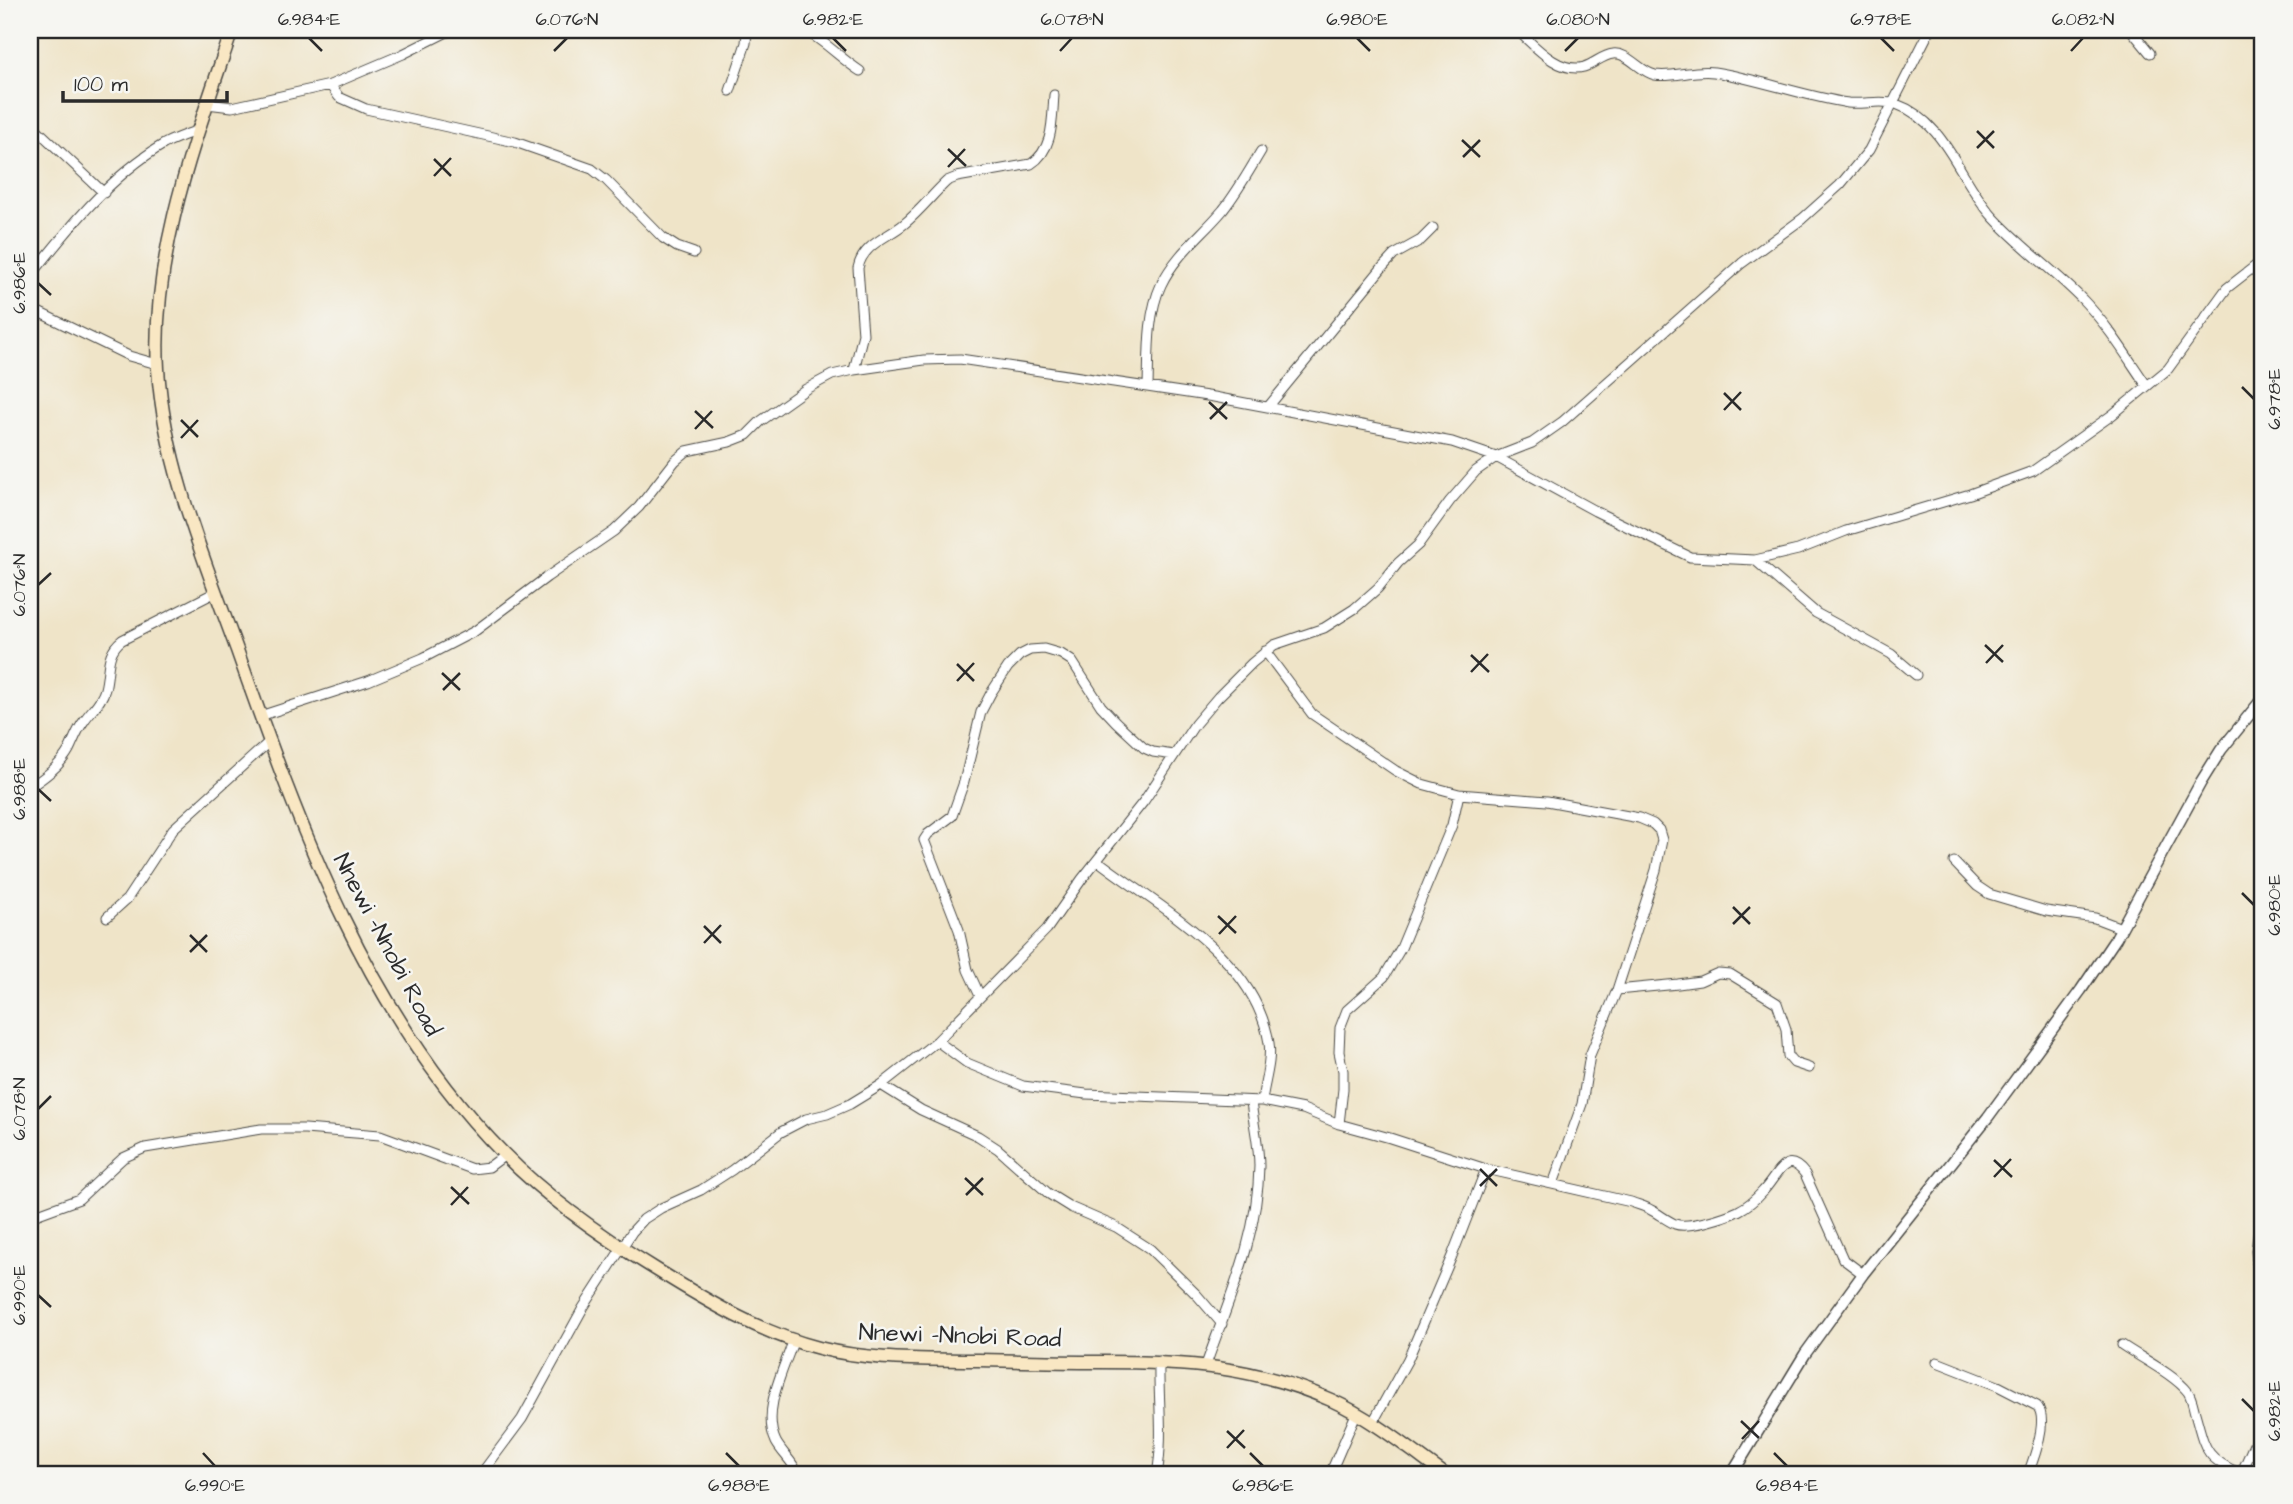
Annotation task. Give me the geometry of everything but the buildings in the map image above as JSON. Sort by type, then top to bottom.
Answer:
[{"type":"main road","name":"Nnewi -Nnobi Road","points":[[232,30],[170,230],[161,289],[158,364],[162,407],[175,469],[260,716],[318,862],[368,964],[416,1047],[463,1107],[505,1155],[555,1198],[622,1248],[707,1301],[794,1339],[819,1348],[878,1358],[1159,1361],[1206,1365],[1273,1378],[1335,1402],[1444,1474]]},
{"type":"street","points":[[207,104],[232,107],[330,85],[451,30]]},
{"type":"street","points":[[730,91],[746,43],[747,30]]},
{"type":"street","points":[[804,30],[822,39],[860,71]]},
{"type":"street","points":[[1517,30],[1549,58],[1574,68],[1584,67],[1613,54],[1622,55],[1642,70],[1655,75],[1709,71],[1840,102],[1893,103],[1927,121],[1980,201],[2018,241],[2086,303],[2108,329],[2147,386]]},
{"type":"street","points":[[481,1474],[522,1419],[561,1346],[632,1232],[644,1219],[722,1177],[781,1132],[806,1119],[828,1114],[850,1104],[881,1085],[937,1041],[1046,929],[1097,859],[1133,816],[1195,724],[1265,651],[1284,640],[1324,628],[1354,609],[1378,588],[1398,563],[1418,545],[1465,483],[1496,457],[1532,443],[1562,422],[1742,263],[1802,219],[1840,185],[1869,150],[1930,30]]},
{"type":"street","points":[[2131,30],[2150,53]]},
{"type":"street","points":[[330,85],[339,97],[366,109],[515,142],[592,169],[624,197],[663,238],[694,253]]},
{"type":"street","points":[[854,370],[863,334],[858,268],[860,259],[868,249],[902,226],[947,181],[1031,164],[1039,159],[1051,133],[1055,95]]},
{"type":"street","points":[[30,123],[104,193]]},
{"type":"street","points":[[30,277],[75,222],[127,171],[166,143],[199,130]]},
{"type":"street","points":[[1148,387],[1152,323],[1160,287],[1172,266],[1240,188],[1261,150]]},
{"type":"street","points":[[1268,407],[1381,269],[1394,255],[1421,240],[1433,228]]},
{"type":"street","points":[[260,716],[368,681],[424,658],[475,631],[614,531],[639,507],[675,461],[687,451],[729,442],[747,435],[761,421],[806,388],[832,375],[924,360],[960,359],[1268,407],[1452,442],[1496,457],[1575,501],[1690,557],[1755,560],[1798,550],[1846,531],[1970,494],[2033,471],[2112,415],[2174,362],[2227,288],[2263,260]]},
{"type":"street","points":[[30,308],[129,356],[158,364]]},
{"type":"street","points":[[1755,560],[1816,613],[1891,654],[1916,675]]},
{"type":"street","points":[[30,787],[62,760],[84,720],[99,702],[105,691],[108,660],[114,646],[216,592]]},
{"type":"street","points":[[980,996],[968,970],[955,920],[924,840],[952,816],[964,782],[971,744],[981,712],[1008,667],[1020,655],[1030,650],[1044,649],[1061,654],[1079,669],[1101,706],[1144,748],[1174,755]]},
{"type":"street","points":[[1265,651],[1312,714],[1396,771],[1422,784],[1459,794],[1547,801],[1583,807],[1639,818],[1653,824],[1658,830],[1662,841],[1656,870],[1617,990],[1590,1055],[1582,1104],[1553,1184]]},
{"type":"street","points":[[1732,1474],[1805,1354],[1863,1274],[1987,1117],[2081,990],[2121,928],[2201,782],[2221,750],[2263,698]]},
{"type":"street","points":[[107,917],[127,900],[173,829],[270,741]]},
{"type":"street","points":[[1339,1124],[1343,1088],[1339,1052],[1340,1028],[1347,1010],[1384,977],[1401,948],[1452,825],[1459,794]]},
{"type":"street","points":[[1097,859],[1135,889],[1180,917],[1244,981],[1263,1021],[1269,1043],[1262,1101]]},
{"type":"street","points":[[1954,862],[1976,886],[1989,894],[2046,911],[2095,918],[2121,928]]},
{"type":"street","points":[[1617,990],[1700,981],[1718,973],[1730,974],[1777,1003],[1786,1029],[1788,1056],[1794,1063],[1809,1068]]},
{"type":"street","points":[[937,1041],[967,1063],[1023,1086],[1086,1094],[1262,1101],[1303,1109],[1339,1124],[1486,1169],[1631,1202],[1650,1209],[1677,1225],[1695,1224],[1735,1212],[1752,1203],[1781,1167],[1790,1162],[1797,1164],[1805,1174],[1843,1259],[1863,1274]]},
{"type":"street","points":[[881,1085],[921,1110],[978,1136],[998,1149],[1049,1194],[1070,1207],[1116,1227],[1150,1249],[1222,1324]]},
{"type":"street","points":[[1206,1365],[1252,1234],[1259,1167],[1251,1101]]},
{"type":"street","points":[[30,1217],[79,1199],[123,1158],[145,1148],[261,1129],[305,1129],[380,1135],[472,1168],[489,1167],[505,1155]]},
{"type":"street","points":[[1372,1424],[1408,1359],[1486,1169]]},
{"type":"street","points":[[2263,1198],[2256,1251],[2263,1329]]},
{"type":"street","points":[[794,1339],[772,1405],[771,1424],[776,1441],[797,1474]]},
{"type":"street","points":[[2122,1345],[2180,1384],[2190,1394],[2202,1444],[2227,1468],[2241,1474],[2263,1424]]},
{"type":"street","points":[[1157,1474],[1161,1452],[1159,1361]]},
{"type":"street","points":[[1937,1362],[1998,1386],[2041,1410],[2042,1424],[2028,1474]]},
{"type":"street","points":[[1331,1474],[1356,1414]]}]
